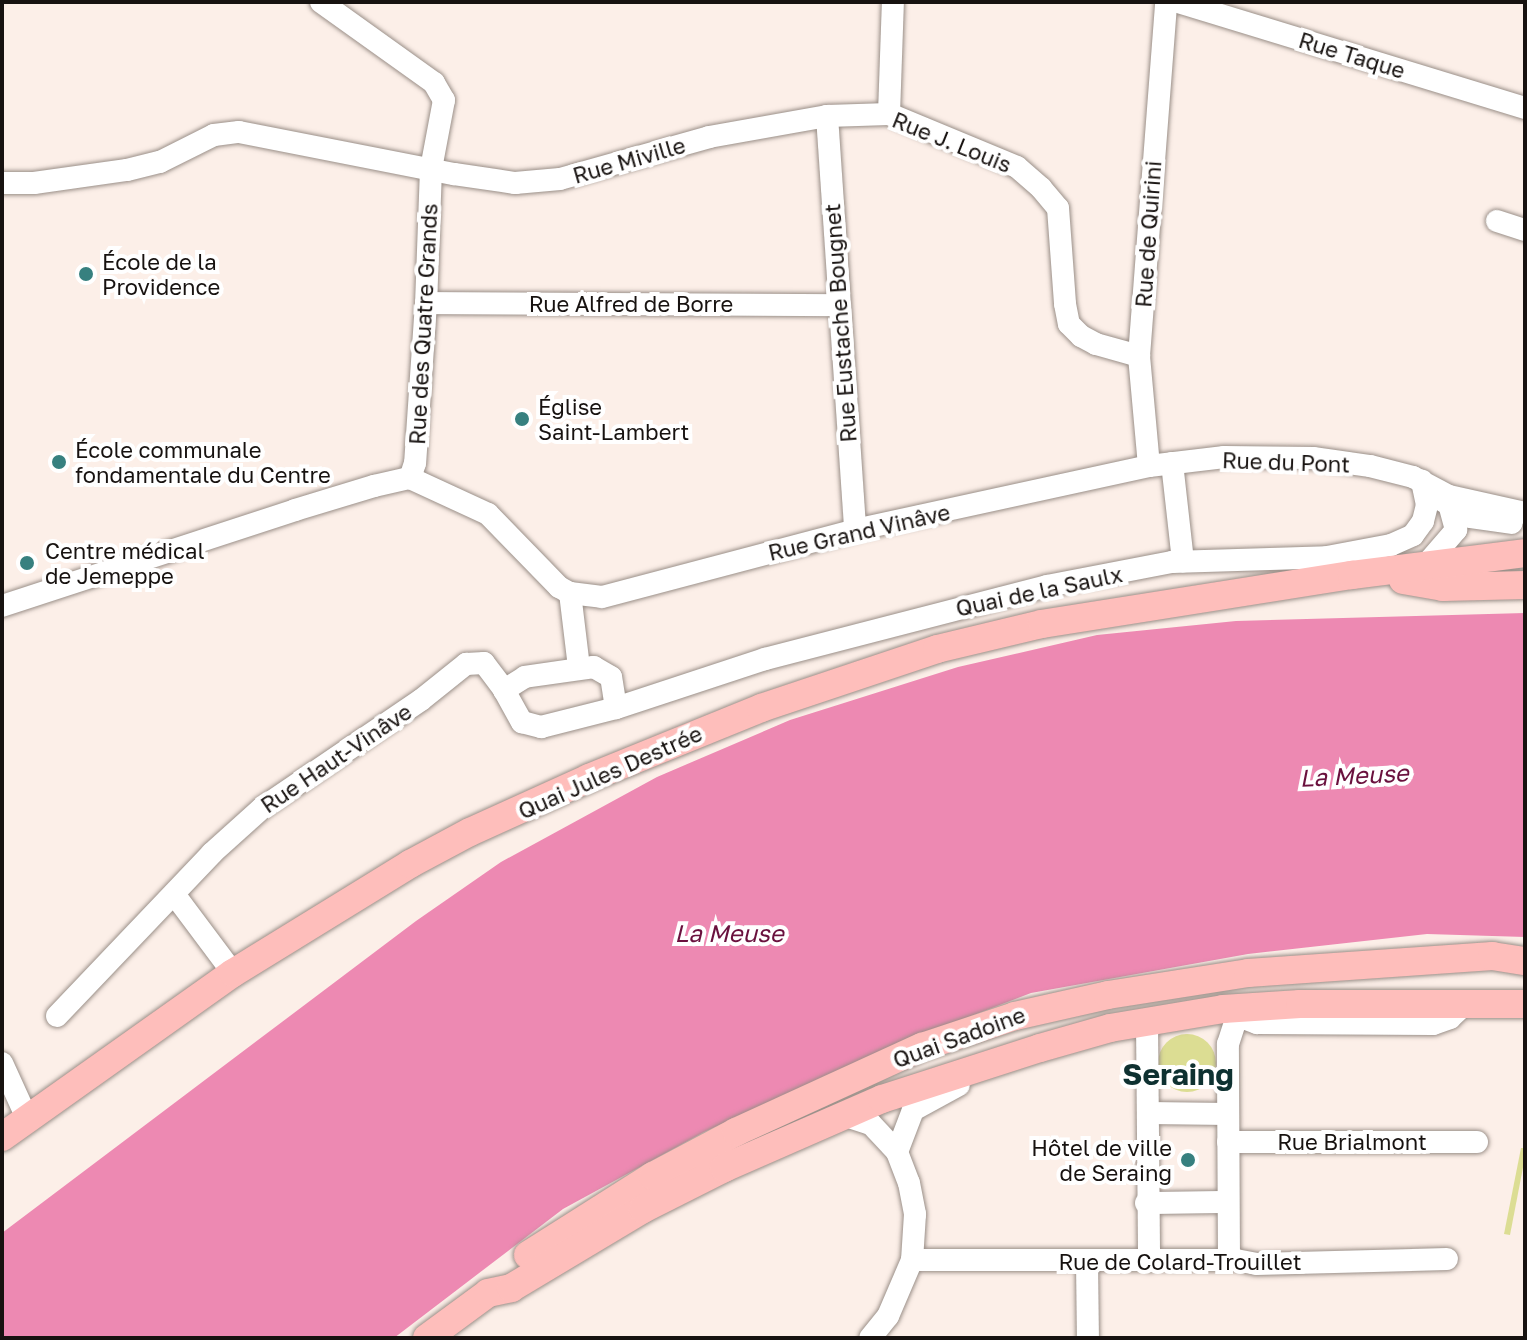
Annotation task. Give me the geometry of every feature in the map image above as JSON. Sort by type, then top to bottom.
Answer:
[{"type":"main road","name":"Quai Jules Destrée","points":[[2,1137],[233,973],[377,884],[470,832],[639,756],[802,693],[937,649],[1042,624],[1293,587],[1344,588],[1525,553]]},
{"type":"main road","name":"Quai Jules Destrée","points":[[1414,573],[1525,566]]},
{"type":"main road","points":[[1414,573],[1443,587],[1525,585]]},
{"type":"main road","points":[[1492,956],[1525,952]]},
{"type":"main road","points":[[1492,956],[1525,961]]},
{"type":"main road","name":"Quai Sadoine","points":[[427,1338],[488,1293],[499,1275],[681,1160],[782,1110],[955,1035],[1045,1008],[1187,981],[1492,956]]},
{"type":"main road","name":"Quai Sadoine","points":[[488,1293],[511,1288],[643,1209],[724,1168],[843,1115],[1072,1038],[1147,1021],[1240,1007],[1525,1004]]},
{"type":"street","name":"Rue des Quatre Grands","points":[[321,2],[441,91],[444,100],[431,169],[426,303],[415,463],[410,478]]},
{"type":"street","points":[[889,114],[893,2]]},
{"type":"street","name":"Rue de Quirini","points":[[1149,466],[1139,356],[1166,2]]},
{"type":"street","name":"Rue Taque","points":[[1178,2],[1525,108]]},
{"type":"street","name":"Rue J. Louis","points":[[827,116],[889,114],[1002,160],[1035,182],[1058,208],[1069,324],[1081,336],[1096,344],[1139,356]]},
{"type":"street","name":"Rue Miville","points":[[2,183],[43,182],[127,170],[160,162],[214,135],[239,132],[515,183],[560,179],[709,137],[827,116]]},
{"type":"street","name":"Rue Eustache Bougnet","points":[[827,116],[837,305],[855,530]]},
{"type":"street","points":[[1497,221],[1525,230]]},
{"type":"street","name":"Rue Alfred de Borre","points":[[426,303],[837,305]]},
{"type":"street","name":"Rue du Pont","points":[[1149,466],[1243,456],[1313,458],[1370,466],[1422,481],[1449,496],[1521,516]]},
{"type":"street","points":[[1172,463],[1183,561]]},
{"type":"street","name":"Rue Grand Vinâve","points":[[570,593],[602,597],[855,530],[1149,466]]},
{"type":"street","points":[[2,606],[295,510],[410,478],[488,514],[549,579],[570,593],[579,667]]},
{"type":"street","points":[[1422,481],[1464,524]]},
{"type":"street","name":"Quai de la Saulx","points":[[504,690],[522,722],[531,727],[616,708],[765,659],[1047,586],[1183,561],[1327,557],[1398,543],[1413,535],[1423,521],[1427,505],[1422,481]]},
{"type":"street","points":[[1414,573],[1464,524],[1521,516]]},
{"type":"street","name":"Rue Haut-Vinâve","points":[[57,1016],[262,808],[412,706],[466,664],[484,663],[504,690]]},
{"type":"street","points":[[504,690],[525,677],[594,667],[608,673],[613,682],[616,708]]},
{"type":"street","points":[[174,894],[233,973]]},
{"type":"street","points":[[1229,1260],[1228,1044],[1240,1007]]},
{"type":"street","points":[[1147,1021],[1146,1203],[1149,1261]]},
{"type":"street","points":[[2,1063],[27,1118]]},
{"type":"street","points":[[897,1152],[913,1110],[967,1081],[976,1068]]},
{"type":"street","points":[[1148,1113],[1228,1114]]},
{"type":"street","points":[[843,1115],[871,1124],[897,1152],[909,1183],[915,1214],[912,1260],[888,1316],[870,1338]]},
{"type":"street","name":"Rue Brialmont","points":[[1228,1142],[1477,1142]]},
{"type":"street","points":[[1146,1203],[1228,1202]]},
{"type":"street","name":"Rue de Colard-Trouillet","points":[[912,1260],[1229,1260],[1265,1264],[1447,1259]]},
{"type":"street","points":[[1087,1261],[1088,1338]]},
{"type":"green space","points":[[1187,1034],[1207,1043],[1216,1063],[1207,1083],[1187,1092],[1167,1083],[1158,1063],[1167,1043]]},
{"type":"green space","points":[[1521,1148],[1525,1148],[1525,1157],[1510,1235],[1504,1234]]},
{"type":"water","name":"La Meuse","points":[[1525,613],[1525,937],[1427,934],[1248,954],[1031,993],[903,1042],[704,1132],[563,1209],[394,1338],[2,1338],[2,1233],[416,921],[501,862],[657,777],[790,720],[958,667],[1097,635],[1236,621]]},
{"type":"place","name":"École de la Providence","points":[[86,274]]},
{"type":"place","name":"Église Saint-Lambert","points":[[522,419]]},
{"type":"place","name":"École communale fondamentale du Centre","points":[[59,462]]},
{"type":"place","name":"Centre médical de Jemeppe","points":[[27,563]]},
{"type":"place","name":"Hôtel de ville de Seraing","points":[[1188,1160]]},
{"type":"district","name":"Seraing","points":[[1178,1074]]}]
